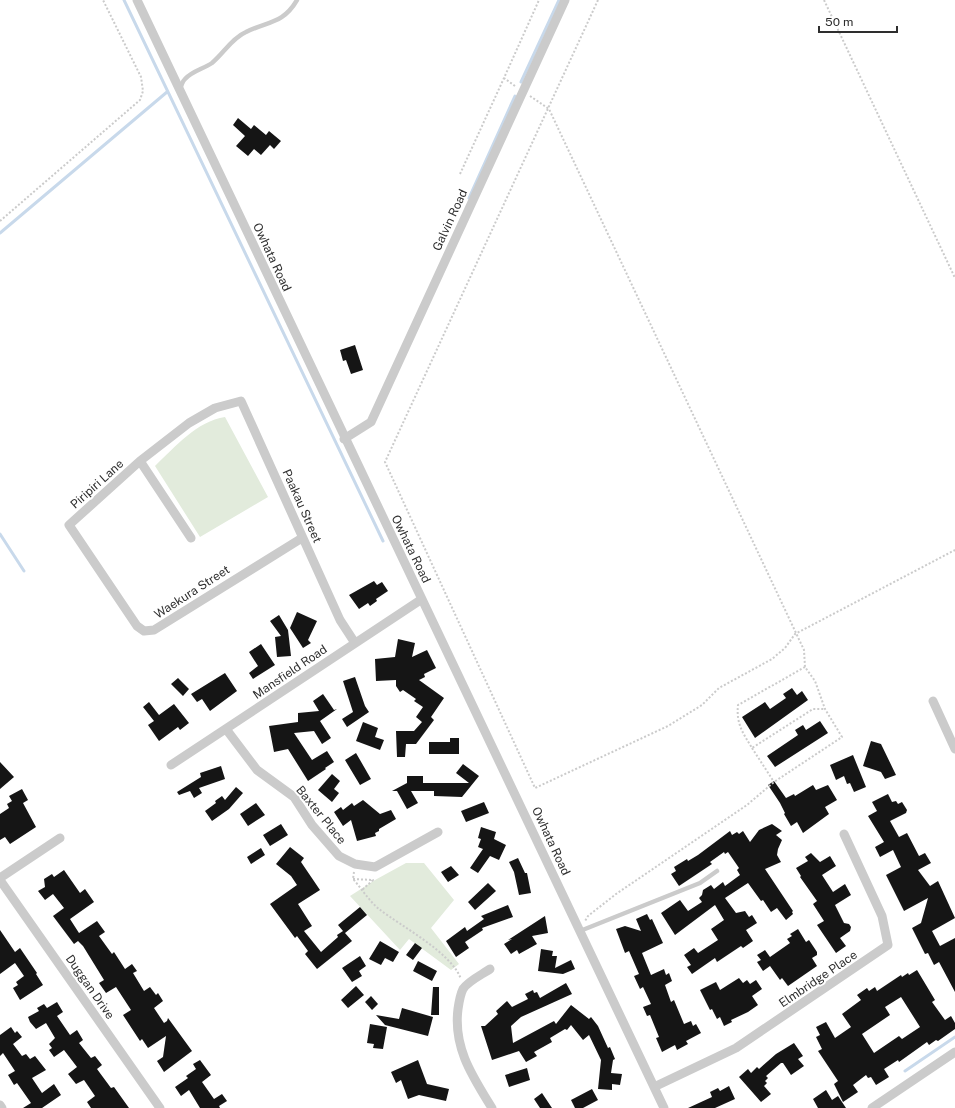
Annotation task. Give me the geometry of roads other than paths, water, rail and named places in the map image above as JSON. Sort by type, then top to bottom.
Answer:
[{"type":"street","name":"Owhata Road","points":[[137,0],[344,439],[422,599],[664,1108]]},
{"type":"street","name":"Galvin Road","points":[[344,439],[371,422],[565,0]]},
{"type":"street","name":"Piripiri Lane","points":[[69,525],[140,461],[189,423],[216,408],[241,401]]},
{"type":"street","name":"Paakau Street","points":[[241,401],[340,620],[355,643]]},
{"type":"street","name":"Piripiri Lane","points":[[140,461],[191,538]]},
{"type":"street","name":"Waekura Street","points":[[69,525],[137,626],[144,631],[154,630],[302,538]]},
{"type":"street","name":"Mansfield Road","points":[[171,765],[422,599]]},
{"type":"street","points":[[933,701],[955,749]]},
{"type":"street","name":"Baxter Place","points":[[226,728],[257,770],[294,797],[312,824],[339,856],[355,864],[375,867],[438,832]]},
{"type":"street","name":"Elmbridge Place","points":[[654,1086],[736,1048],[888,945],[882,916],[844,834]]},
{"type":"street","name":"Duggan Drive","points":[[60,838],[0,879],[160,1108]]},
{"type":"street","points":[[490,969],[464,987],[457,1018],[459,1045],[466,1064],[492,1108]]},
{"type":"street","points":[[872,1108],[955,1052]]},
{"type":"lane","points":[[180,90],[185,79],[195,71],[211,63],[236,38],[246,32],[280,20],[291,11],[297,0]]},
{"type":"lane","points":[[580,931],[700,883],[717,871]]},
{"type":"waterway","points":[[124,0],[383,541]]},
{"type":"waterway","points":[[521,82],[559,0]]},
{"type":"waterway","points":[[0,233],[167,92]]},
{"type":"waterway","points":[[469,198],[515,96]]},
{"type":"waterway","points":[[0,534],[24,571]]},
{"type":"waterway","points":[[905,1071],[955,1037]]}]
